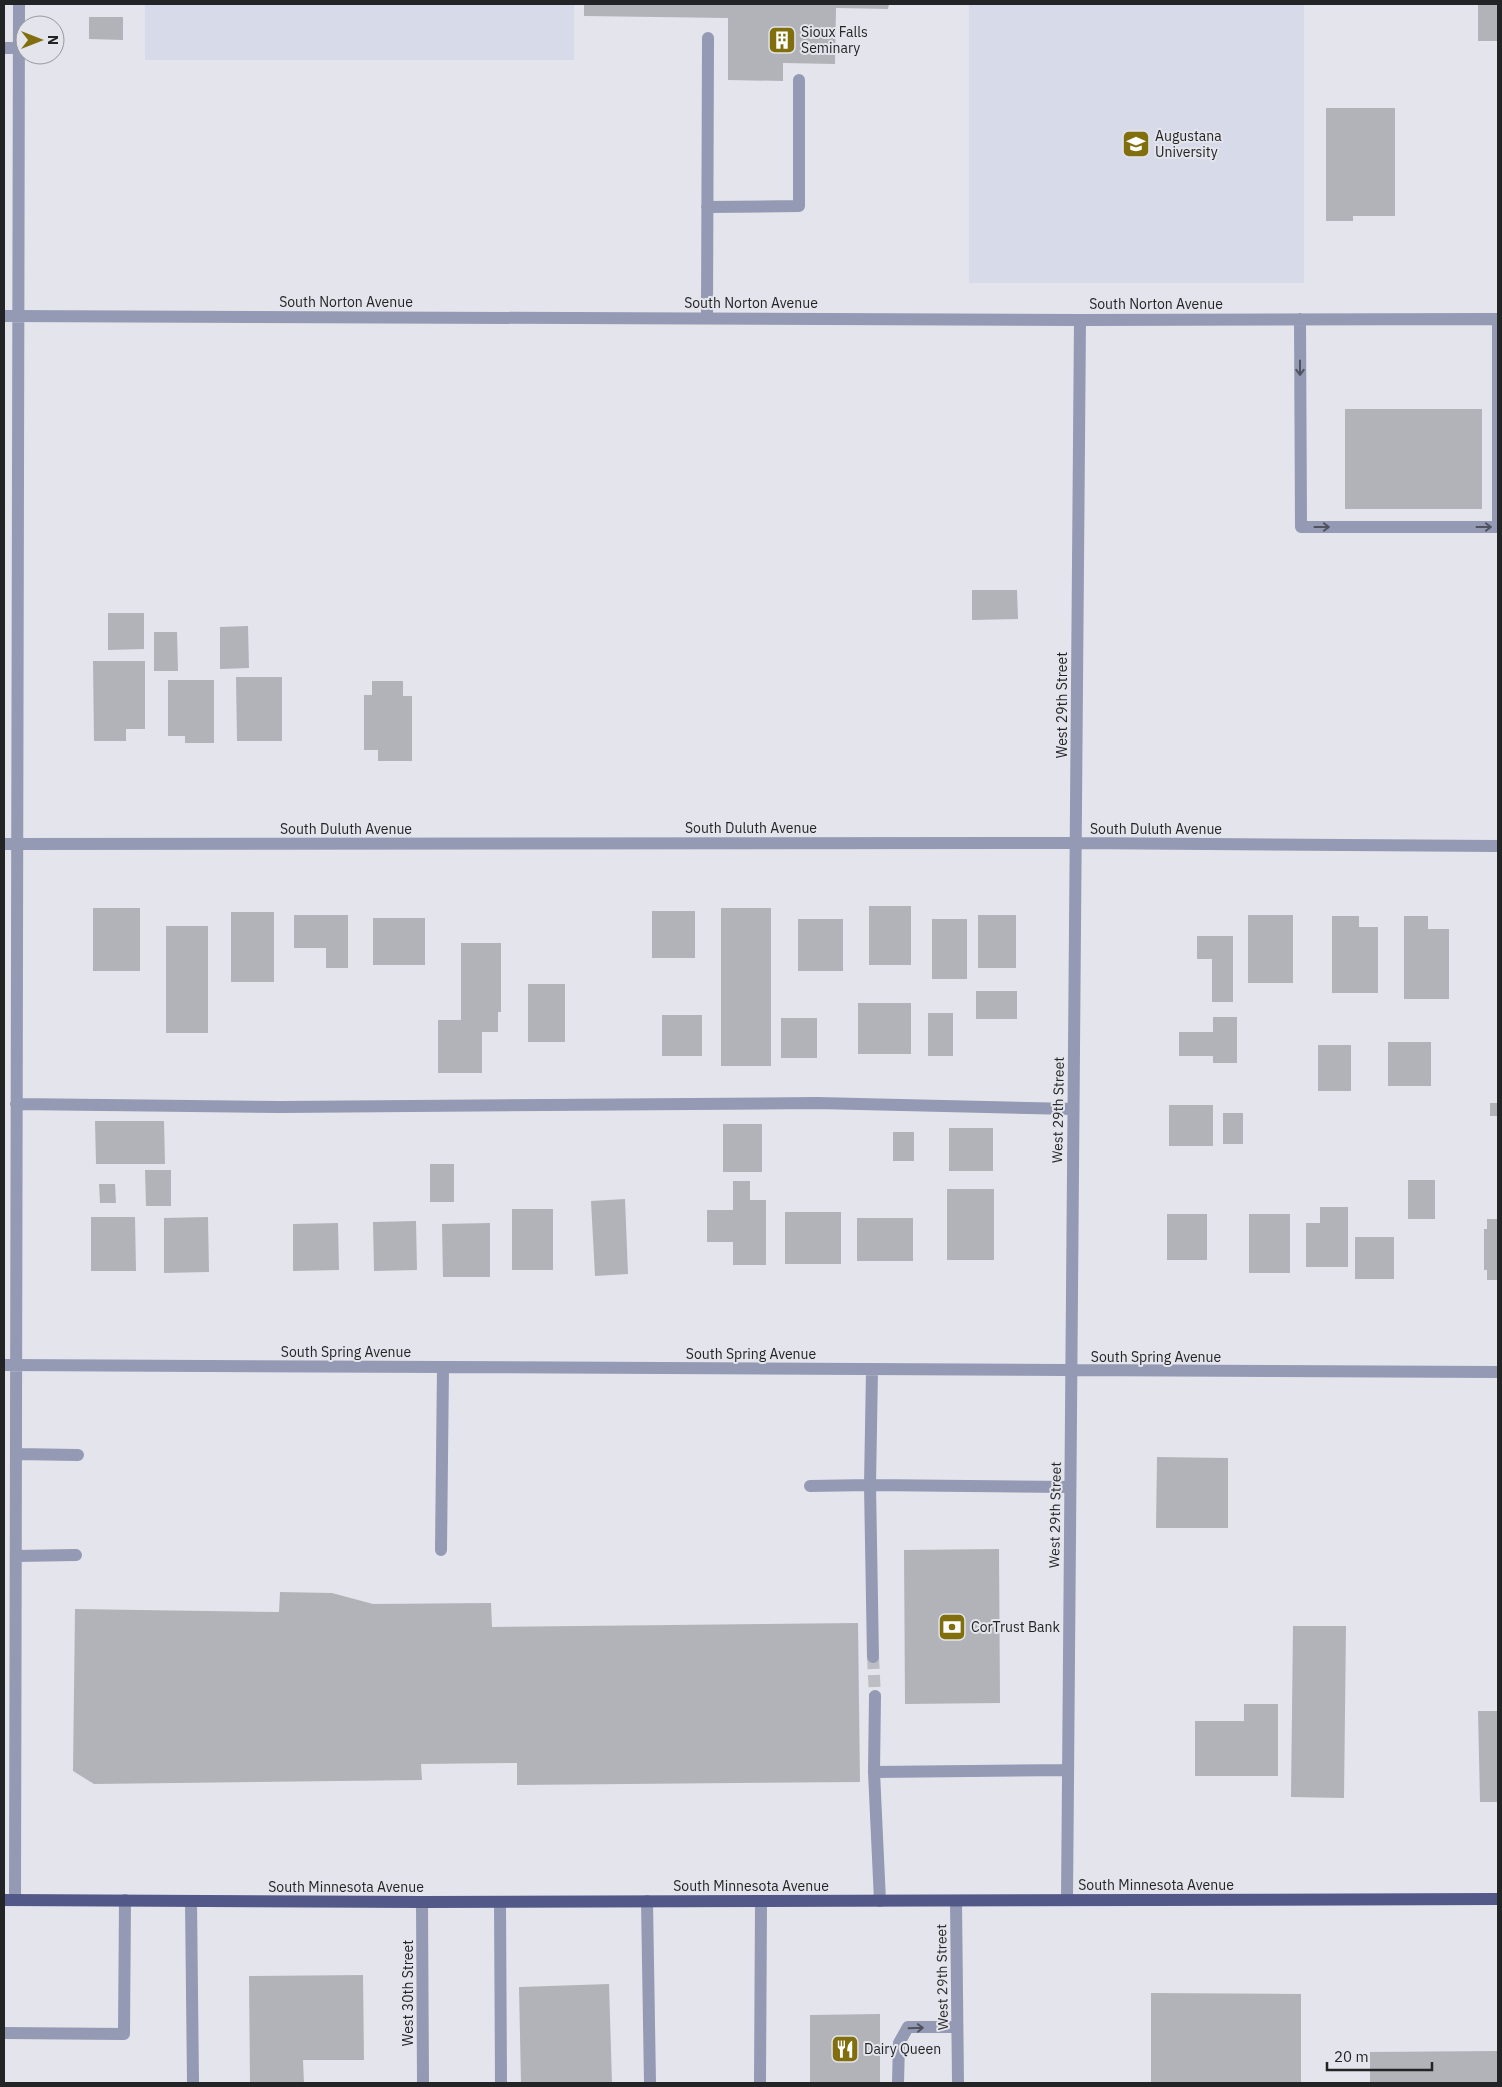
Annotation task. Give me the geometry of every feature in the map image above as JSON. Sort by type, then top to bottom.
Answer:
[{"type":"main road","name":"South Minnesota Avenue","points":[[9,1900],[500,1902],[1498,1899]]},
{"type":"street","points":[[707,318],[708,38]]},
{"type":"street","points":[[9,1900],[16,1556],[16,1454],[10,1365],[16,1104],[18,844],[19,65]]},
{"type":"street","points":[[707,206],[799,206],[799,80]]},
{"type":"street","name":"South Norton Avenue","points":[[4,316],[1080,320],[1498,318]]},
{"type":"street","points":[[1300,319],[1301,527],[1498,527],[1498,318]]},
{"type":"street","name":"West 29th Street","points":[[1067,1900],[1080,320]]},
{"type":"street","name":"South Duluth Avenue","points":[[4,844],[1076,843],[1498,846]]},
{"type":"street","points":[[16,1104],[290,1107],[817,1103],[1073,1109]]},
{"type":"street","name":"South Spring Avenue","points":[[10,1365],[1071,1372],[1498,1372]]},
{"type":"street","points":[[441,1550],[443,1367]]},
{"type":"street","points":[[872,1370],[870,1485],[873,1657]]},
{"type":"street","points":[[16,1454],[78,1455]]},
{"type":"street","points":[[810,1486],[1070,1487]]},
{"type":"street","points":[[16,1556],[76,1555]]},
{"type":"street","points":[[875,1696],[874,1772],[880,1901]]},
{"type":"street","points":[[874,1772],[1068,1770]]},
{"type":"street","points":[[4,2032],[124,2034],[125,1900]]},
{"type":"street","points":[[191,1901],[193,2083]]},
{"type":"street","points":[[647,1901],[650,2083]]},
{"type":"street","points":[[760,2083],[761,1901]]},
{"type":"street","name":"West 29th Street","points":[[956,1901],[958,2083]]},
{"type":"street","name":"West 30th Street","points":[[422,1902],[423,2083]]},
{"type":"street","points":[[500,1902],[502,2083]]},
{"type":"street","points":[[898,2083],[899,2043],[908,2027],[957,2027]]},
{"type":"shaded area","points":[[145,4],[574,4],[574,60],[145,60]]},
{"type":"shaded area","name":"Augustana University","points":[[969,4],[1304,4],[1304,283],[969,283]]},
{"type":"building","name":"Sioux Falls Seminary","points":[[584,4],[889,4],[888,9],[836,8],[835,64],[783,63],[783,81],[728,80],[728,18],[584,16]]},
{"type":"building","points":[[1478,4],[1498,4],[1498,41],[1478,41]]},
{"type":"building","points":[[89,17],[123,17],[123,40],[89,39]]},
{"type":"building","points":[[1326,108],[1395,108],[1395,216],[1353,216],[1353,221],[1326,221]]},
{"type":"building","points":[[1345,409],[1482,409],[1482,509],[1345,509]]},
{"type":"building","points":[[972,590],[1017,590],[1018,619],[972,620]]},
{"type":"building","points":[[108,613],[144,613],[144,649],[108,650]]},
{"type":"building","points":[[248,626],[249,668],[220,669],[220,627]]},
{"type":"building","points":[[154,632],[177,632],[178,671],[154,671]]},
{"type":"building","points":[[93,661],[145,661],[145,729],[126,729],[126,741],[94,741]]},
{"type":"building","points":[[236,677],[282,677],[282,741],[237,741]]},
{"type":"building","points":[[168,680],[214,680],[214,743],[185,743],[185,736],[168,736]]},
{"type":"building","points":[[372,681],[403,681],[403,696],[412,696],[412,761],[378,761],[378,750],[364,750],[364,695],[372,695]]},
{"type":"building","points":[[869,906],[911,906],[911,965],[869,965]]},
{"type":"building","points":[[93,908],[140,908],[140,971],[93,971]]},
{"type":"building","points":[[721,908],[771,908],[771,1066],[721,1066]]},
{"type":"building","points":[[652,911],[695,911],[695,958],[652,958]]},
{"type":"building","points":[[231,912],[274,912],[274,982],[231,982]]},
{"type":"building","points":[[294,915],[348,915],[348,968],[326,968],[326,948],[294,948]]},
{"type":"building","points":[[978,915],[1016,915],[1016,968],[978,968]]},
{"type":"building","points":[[1248,915],[1293,915],[1293,983],[1248,983]]},
{"type":"building","points":[[1332,916],[1359,916],[1359,927],[1378,927],[1378,993],[1332,993]]},
{"type":"building","points":[[1404,916],[1428,916],[1428,929],[1449,929],[1449,999],[1404,999]]},
{"type":"building","points":[[373,918],[425,918],[425,965],[373,965]]},
{"type":"building","points":[[798,919],[843,919],[843,971],[798,971]]},
{"type":"building","points":[[932,919],[967,919],[967,979],[932,979]]},
{"type":"building","points":[[166,926],[208,926],[208,1033],[166,1033]]},
{"type":"building","points":[[1197,936],[1233,936],[1233,1002],[1212,1002],[1212,959],[1197,959]]},
{"type":"building","points":[[461,943],[501,943],[501,1012],[498,1012],[498,1032],[482,1032],[482,1073],[438,1073],[438,1020],[461,1020]]},
{"type":"building","points":[[528,984],[565,984],[565,1042],[528,1042]]},
{"type":"building","points":[[976,991],[1017,991],[1017,1019],[976,1019]]},
{"type":"building","points":[[858,1003],[911,1003],[911,1054],[858,1054]]},
{"type":"building","points":[[928,1013],[953,1013],[953,1056],[928,1056]]},
{"type":"building","points":[[662,1015],[702,1015],[702,1056],[662,1056]]},
{"type":"building","points":[[1213,1017],[1237,1017],[1237,1063],[1213,1063],[1213,1056],[1179,1056],[1179,1032],[1213,1032]]},
{"type":"building","points":[[781,1018],[817,1018],[817,1058],[781,1058]]},
{"type":"building","points":[[1388,1042],[1431,1042],[1431,1086],[1388,1086]]},
{"type":"building","points":[[1318,1045],[1351,1045],[1351,1091],[1318,1091]]},
{"type":"building","points":[[1490,1103],[1498,1103],[1498,1116],[1490,1116]]},
{"type":"building","points":[[1169,1105],[1213,1105],[1213,1146],[1169,1146]]},
{"type":"building","points":[[1223,1113],[1243,1113],[1243,1144],[1223,1144]]},
{"type":"building","points":[[95,1121],[164,1121],[165,1164],[96,1164]]},
{"type":"building","points":[[723,1124],[762,1124],[762,1172],[723,1172]]},
{"type":"building","points":[[949,1128],[993,1128],[993,1171],[949,1171]]},
{"type":"building","points":[[893,1132],[914,1132],[914,1161],[893,1161]]},
{"type":"building","points":[[430,1164],[454,1164],[454,1202],[430,1202]]},
{"type":"building","points":[[145,1170],[171,1170],[171,1206],[146,1206]]},
{"type":"building","points":[[1408,1180],[1435,1180],[1435,1219],[1408,1219]]},
{"type":"building","points":[[733,1181],[750,1181],[750,1200],[766,1200],[766,1265],[733,1265],[733,1242],[707,1242],[707,1210],[733,1210]]},
{"type":"building","points":[[99,1184],[115,1184],[116,1203],[100,1203]]},
{"type":"building","points":[[947,1189],[994,1189],[994,1260],[947,1260]]},
{"type":"building","points":[[625,1199],[628,1274],[595,1276],[591,1201]]},
{"type":"building","points":[[1320,1207],[1348,1207],[1348,1267],[1306,1267],[1306,1223],[1320,1223]]},
{"type":"building","points":[[512,1209],[553,1209],[553,1270],[512,1270]]},
{"type":"building","points":[[785,1212],[841,1212],[841,1264],[785,1264]]},
{"type":"building","points":[[1167,1214],[1207,1214],[1207,1260],[1167,1260]]},
{"type":"building","points":[[1249,1214],[1290,1214],[1290,1273],[1249,1273]]},
{"type":"building","points":[[91,1217],[135,1217],[136,1271],[91,1271]]},
{"type":"building","points":[[208,1217],[209,1272],[164,1273],[164,1218]]},
{"type":"building","points":[[857,1218],[913,1218],[913,1261],[857,1261]]},
{"type":"building","points":[[1487,1219],[1498,1219],[1498,1280],[1487,1280],[1487,1270],[1484,1270],[1484,1229],[1487,1229]]},
{"type":"building","points":[[416,1221],[417,1270],[374,1271],[373,1222]]},
{"type":"building","points":[[338,1223],[339,1270],[293,1271],[293,1224]]},
{"type":"building","points":[[490,1223],[490,1277],[443,1277],[442,1224]]},
{"type":"building","points":[[1355,1237],[1394,1237],[1394,1279],[1355,1279]]},
{"type":"building","points":[[1157,1457],[1228,1458],[1228,1528],[1156,1528]]},
{"type":"building","name":"CorTrust Bank","points":[[999,1549],[1000,1703],[905,1704],[904,1550]]},
{"type":"building","points":[[280,1592],[332,1593],[373,1604],[491,1603],[492,1627],[858,1623],[860,1782],[517,1785],[517,1763],[421,1764],[422,1780],[94,1784],[73,1771],[75,1609],[279,1612]]},
{"type":"building","points":[[1293,1626],[1346,1626],[1344,1798],[1291,1797]]},
{"type":"building","points":[[1244,1704],[1278,1704],[1278,1776],[1195,1776],[1195,1721],[1244,1721]]},
{"type":"building","points":[[1478,1711],[1498,1711],[1498,1802],[1480,1802]]},
{"type":"building","points":[[363,1975],[364,2060],[303,2060],[304,2083],[250,2083],[249,1976]]},
{"type":"building","points":[[609,1984],[612,2083],[521,2083],[519,1987]]},
{"type":"building","points":[[1151,1993],[1301,1994],[1301,2083],[1151,2083]]},
{"type":"building","name":"Dairy Queen","points":[[880,2014],[880,2083],[810,2083],[810,2015]]},
{"type":"building","points":[[1498,2051],[1498,2083],[1370,2083],[1370,2052]]},
{"type":"tunnel","points":[[873,1657],[875,1696]]},
{"type":"place","name":"Sioux Falls Seminary","points":[[782,40]]},
{"type":"place","name":"Augustana University","points":[[1136,144]]},
{"type":"place","name":"CorTrust Bank","points":[[952,1627]]},
{"type":"place","name":"Dairy Queen","points":[[845,2049]]}]
